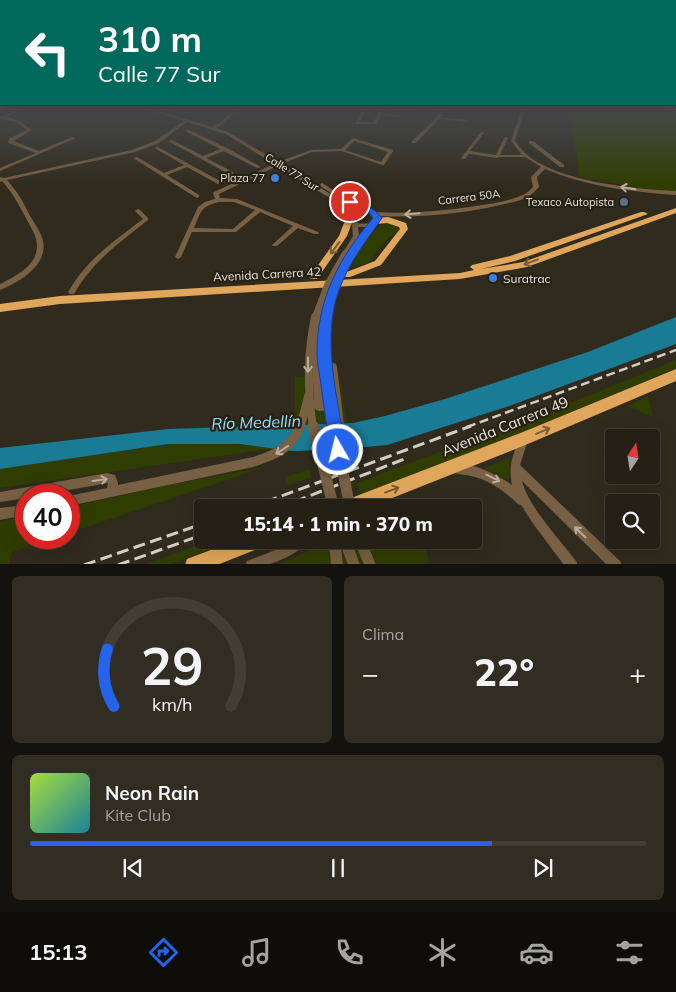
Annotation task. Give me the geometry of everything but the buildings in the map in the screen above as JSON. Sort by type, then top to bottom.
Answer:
[{"type":"highway","name":"Avenida Carrera 42","points":[[0,308],[60,300],[460,276],[502,270],[524,265],[664,214],[675,206]]},
{"type":"highway","name":"Avenida Carrera 42","points":[[0,302],[72,292],[452,270],[492,264],[519,257],[675,206]]},
{"type":"highway","points":[[314,277],[343,236],[352,218]]},
{"type":"highway","points":[[347,276],[378,263],[404,229],[403,225],[394,221],[376,219]]},
{"type":"highway","name":"Avenida Carrera 49","points":[[371,499],[452,468],[676,375]]},
{"type":"highway","points":[[194,564],[235,549]]},
{"type":"street","points":[[23,133],[10,142],[40,153]]},
{"type":"street","points":[[1,178],[133,151],[164,138],[170,133]]},
{"type":"street","points":[[193,133],[258,167]]},
{"type":"street","name":"Calle 77 Sur","points":[[228,133],[350,202],[368,210],[376,219]]},
{"type":"street","points":[[414,142],[423,133]]},
{"type":"street","points":[[463,158],[482,133]]},
{"type":"street","points":[[515,133],[513,141],[526,155],[543,168],[565,176],[593,182],[676,193]]},
{"type":"street","points":[[0,170],[74,138]]},
{"type":"street","points":[[497,156],[506,138]]},
{"type":"street","points":[[218,200],[216,196],[218,191],[224,187],[311,151],[342,150],[382,164],[391,151],[353,139],[342,150]]},
{"type":"street","points":[[170,141],[232,174],[232,177],[218,182]]},
{"type":"street","points":[[531,142],[539,154],[562,166]]},
{"type":"street","points":[[158,148],[224,187]]},
{"type":"street","points":[[203,158],[225,149]]},
{"type":"street","points":[[467,152],[481,156],[539,154]]},
{"type":"street","points":[[135,158],[197,196]]},
{"type":"street","name":"Calle 77 Sur","points":[[281,162],[345,205],[352,218]]},
{"type":"street","points":[[164,175],[188,165]]},
{"type":"street","name":"Carrera 50A","points":[[376,219],[486,207],[510,202],[531,194],[536,187],[534,176],[543,168]]},
{"type":"street","points":[[0,287],[26,272],[38,257],[41,247],[38,235],[13,191],[1,178]]},
{"type":"street","points":[[178,257],[203,205],[218,200],[235,200],[316,232]]},
{"type":"street","points":[[191,230],[234,231],[259,210]]},
{"type":"street","points":[[346,499],[324,355],[326,320],[338,278],[356,236],[352,218],[356,210],[368,210]]},
{"type":"street","points":[[72,292],[84,272],[117,240],[146,219],[138,211]]},
{"type":"street","points":[[352,218],[368,226],[376,219]]},
{"type":"street","points":[[331,499],[316,444],[308,392],[308,349],[312,325],[328,280],[376,219]]},
{"type":"street","points":[[275,245],[297,225]]},
{"type":"street","points":[[330,283],[318,331],[316,352],[319,407],[337,405]]},
{"type":"street","points":[[333,368],[342,455]]},
{"type":"street","points":[[80,498],[265,459],[286,449],[296,438],[300,430],[308,392]]},
{"type":"street","points":[[523,439],[515,467],[518,486],[526,504]]},
{"type":"street","points":[[515,467],[616,564]]},
{"type":"street","points":[[452,468],[478,472],[498,480],[526,504],[572,564]]},
{"type":"street","points":[[0,497],[106,478],[111,479],[113,483],[112,492]]},
{"type":"street","points":[[0,514],[15,512]]},
{"type":"street","points":[[251,564],[289,549]]},
{"type":"street","points":[[336,549],[337,564]]},
{"type":"street","points":[[348,549],[354,564]]},
{"type":"street","points":[[364,549],[370,564]]},
{"type":"street","points":[[211,564],[224,553]]},
{"type":"green space","points":[[573,133],[676,133],[676,191],[639,188],[578,176],[579,169]]},
{"type":"green space","points":[[389,223],[399,226],[398,231],[386,240],[368,263],[351,267],[371,235],[383,225]]},
{"type":"green space","points":[[676,360],[676,368],[451,462],[360,497],[357,483],[580,399]]},
{"type":"green space","points":[[339,374],[347,423],[295,425],[295,377]]},
{"type":"green space","points":[[648,396],[653,417],[627,406]]},
{"type":"green space","points":[[217,443],[275,448],[28,484],[15,484],[15,486],[0,488],[0,469],[168,444]]},
{"type":"green space","points":[[509,458],[509,480],[484,468]]},
{"type":"green space","points":[[265,467],[80,529],[80,505]]},
{"type":"green space","points":[[310,469],[312,477],[288,485],[286,477]]},
{"type":"green space","points":[[15,519],[15,549],[21,549],[12,552],[9,564],[0,564],[0,522]]},
{"type":"green space","points":[[194,546],[194,549],[213,549],[171,564],[147,564]]},
{"type":"green space","points":[[314,549],[426,549],[429,560],[427,564],[278,564]]},
{"type":"water","points":[[676,317],[676,344],[512,405],[387,445],[332,450],[292,451],[240,444],[168,444],[0,469],[0,448],[168,429],[353,423],[385,416],[445,399],[588,352]]},
{"type":"railway","points":[[467,427],[676,350]]},
{"type":"railway","points":[[273,499],[471,426]]},
{"type":"railway","points":[[301,499],[407,458]]},
{"type":"railway","points":[[87,564],[194,527]]},
{"type":"railway","points":[[121,564],[194,538]]},
{"type":"place","name":"Plaza 77","points":[[275,178]]},
{"type":"place","name":"Texaco Autopista","points":[[624,202]]},
{"type":"place","name":"Suratrac","points":[[493,278]]},
{"type":"route","points":[[338,450],[324,355],[327,311],[332,291],[343,268],[364,235],[378,218],[372,211],[350,202]]},
{"type":"water label","name":"Río Medellín","points":[[256,422]]}]
